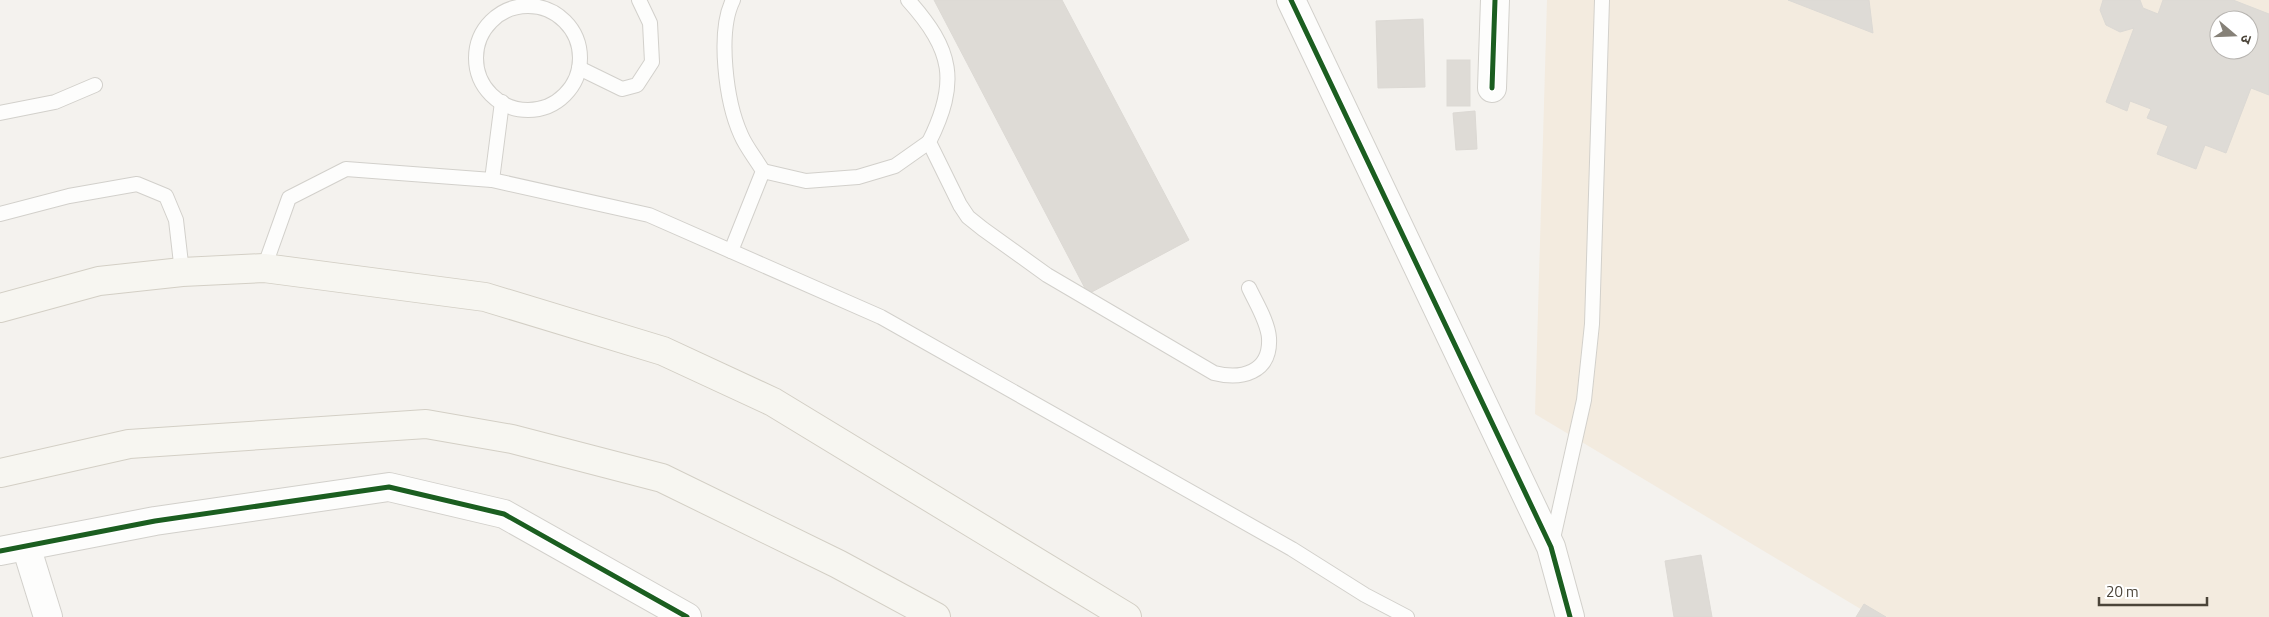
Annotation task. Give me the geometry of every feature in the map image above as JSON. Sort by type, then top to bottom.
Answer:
[{"type":"main road","points":[[0,308],[99,281],[182,272],[264,268],[485,297],[663,352],[772,402],[1126,617]]},
{"type":"main road","points":[[0,473],[129,444],[426,424],[512,439],[662,478],[838,564],[936,617]]},
{"type":"street","points":[[1291,0],[1551,547],[1570,617]]},
{"type":"street","points":[[1492,88],[1495,0]]},
{"type":"street","points":[[48,617],[13,549],[155,521],[388,487],[504,514],[688,617]]},
{"type":"lane","points":[[578,68],[622,89],[637,85],[652,62],[650,23],[639,0]]},
{"type":"lane","points":[[733,0],[727,12],[725,80],[741,135],[763,171],[806,181],[858,177],[894,166],[929,142],[940,121],[949,82],[940,43],[921,14],[908,0]]},
{"type":"lane","points":[[1551,547],[1584,400],[1591,334],[1602,0]]},
{"type":"lane","points":[[550,5],[565,21],[575,36],[580,52],[573,84],[563,96],[549,105],[534,110],[517,109],[502,102],[488,91],[479,76],[476,58],[479,41],[487,25],[501,13],[517,7],[550,5]]},
{"type":"lane","points":[[0,113],[55,102],[95,85]]},
{"type":"lane","points":[[492,180],[502,102]]},
{"type":"lane","points":[[929,142],[960,205],[968,217],[1047,274],[1214,373],[1230,377],[1242,376],[1257,367],[1266,354],[1269,338],[1266,326],[1249,288]]},
{"type":"lane","points":[[264,268],[289,198],[346,169],[492,180],[649,214],[881,317],[1292,549],[1365,595],[1407,617]]},
{"type":"lane","points":[[731,251],[763,171]]},
{"type":"lane","points":[[0,214],[69,196],[137,184],[166,196],[176,220],[182,272]]},
{"type":"shaded area","points":[[1547,0],[2269,0],[2269,617],[1874,617],[1535,414]]},
{"type":"building","points":[[934,0],[1062,0],[1189,240],[1088,294]]},
{"type":"building","points":[[1788,0],[1869,0],[1873,33]]},
{"type":"building","points":[[2103,0],[2140,0],[2143,8],[2158,14],[2163,0],[2233,0],[2259,10],[2209,10],[2209,60],[2259,60],[2259,10],[2269,14],[2269,95],[2251,88],[2226,153],[2205,145],[2196,169],[2157,154],[2168,126],[2147,118],[2151,109],[2130,101],[2127,111],[2106,102],[2134,28],[2120,32],[2106,25],[2100,10]]},
{"type":"building","points":[[1423,19],[1425,87],[1378,88],[1376,21]]},
{"type":"building","points":[[1447,60],[1470,60],[1470,106],[1447,106]]},
{"type":"building","points":[[1475,111],[1477,149],[1456,150],[1453,113]]},
{"type":"building","points":[[1701,555],[1712,617],[1674,617],[1665,561]]},
{"type":"building","points":[[1864,604],[1886,617],[1856,617]]},
{"type":"cycle path","points":[[1291,0],[1551,547],[1570,617]]},
{"type":"cycle path","points":[[1492,88],[1495,0]]},
{"type":"cycle path","points":[[0,551],[155,521],[389,487],[504,514],[687,617]]}]
